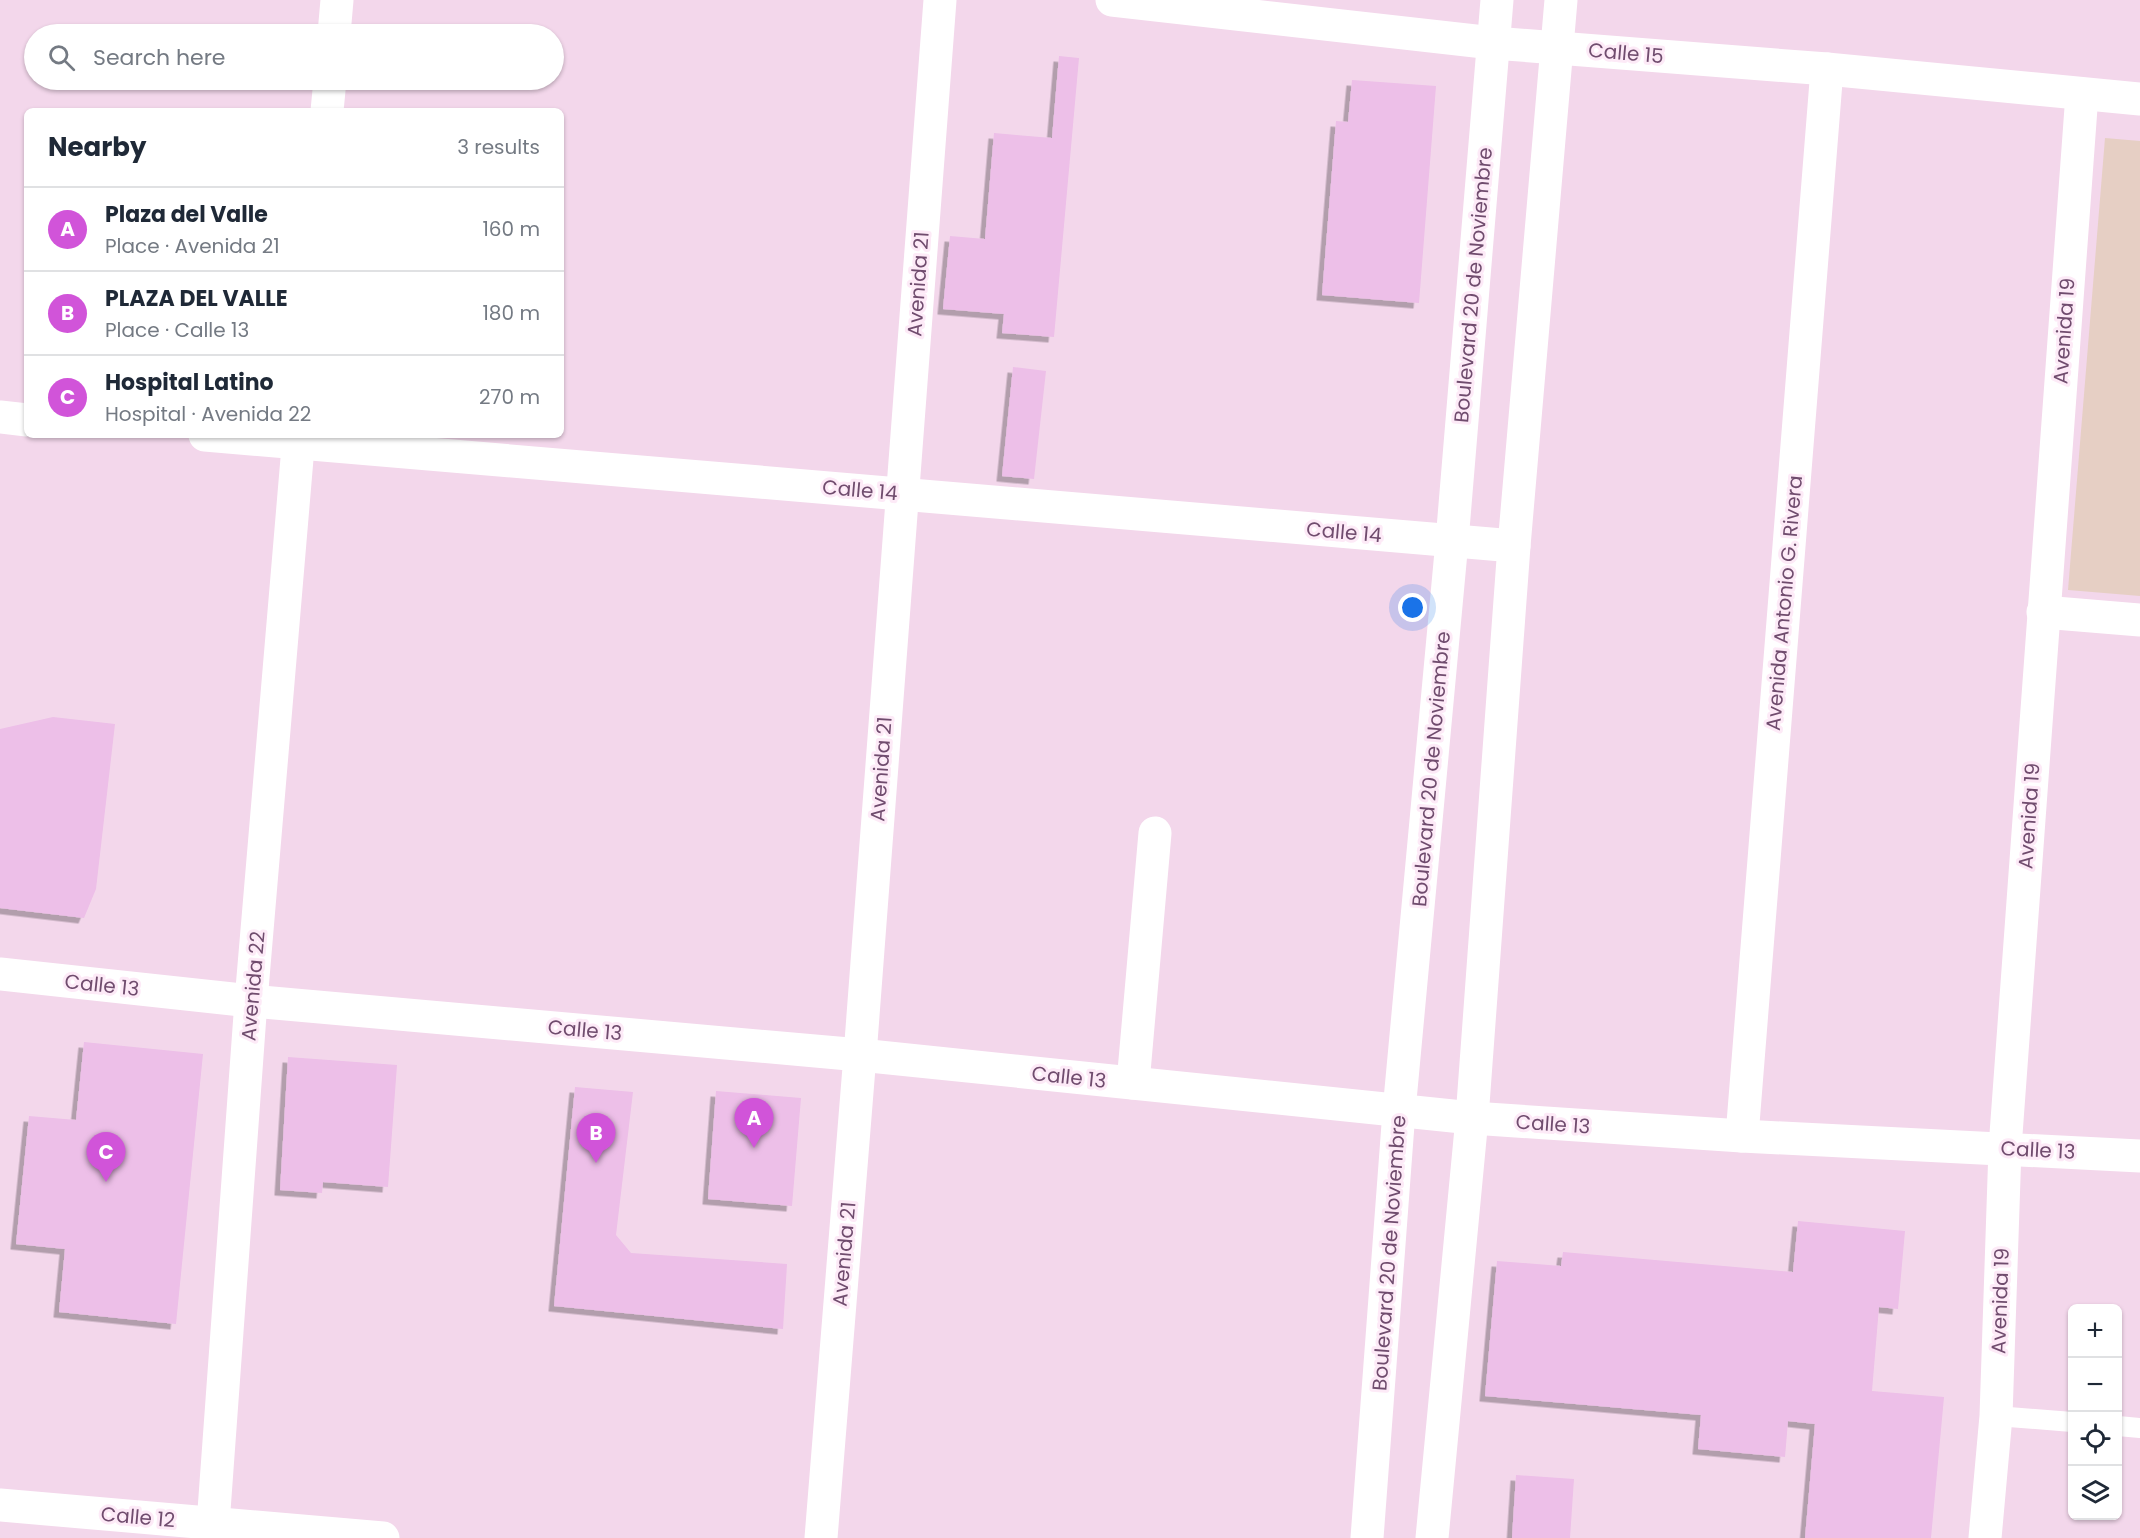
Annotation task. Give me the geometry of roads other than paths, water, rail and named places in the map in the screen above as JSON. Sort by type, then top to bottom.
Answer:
[{"type":"street","points":[[335,24],[337,0]]},
{"type":"street","name":"Avenida 21","points":[[821,1538],[940,0]]},
{"type":"street","name":"Calle 15","points":[[1112,0],[1493,43],[1827,69],[2140,99]]},
{"type":"street","name":"Boulevard 20 de Noviembre","points":[[1367,1538],[1399,1111],[1452,541],[1497,0]]},
{"type":"street","points":[[1432,1538],[1472,1118],[1514,546],[1561,0]]},
{"type":"street","name":"Avenida Antonio G. Rivera","points":[[1742,1136],[1827,69]]},
{"type":"street","points":[[327,108],[329,90]]},
{"type":"street","name":"Avenida 19","points":[[1985,1538],[1996,1416],[2005,1148],[2082,94]]},
{"type":"street","points":[[0,417],[24,420]]},
{"type":"street","name":"Calle 14","points":[[276,438],[1514,546]]},
{"type":"street","name":"Avenida 22","points":[[213,1531],[251,1001],[299,439]]},
{"type":"street","points":[[2043,612],[2140,620]]},
{"type":"street","points":[[1133,1083],[1155,833]]},
{"type":"street","name":"Calle 13","points":[[0,974],[251,1001],[860,1055],[1472,1118],[1742,1136],[2140,1156]]},
{"type":"street","name":"Calle 12","points":[[0,1505],[213,1531],[383,1538]]},
{"type":"lane","points":[[1996,1416],[2068,1422]]},
{"type":"lane","points":[[2122,1426],[2140,1428]]},
{"type":"place","name":"Plaza del Valle","points":[[754,1148]]},
{"type":"place","name":"PLAZA DEL VALLE","points":[[596,1163]]},
{"type":"place","name":"Hospital Latino","points":[[106,1182]]}]
